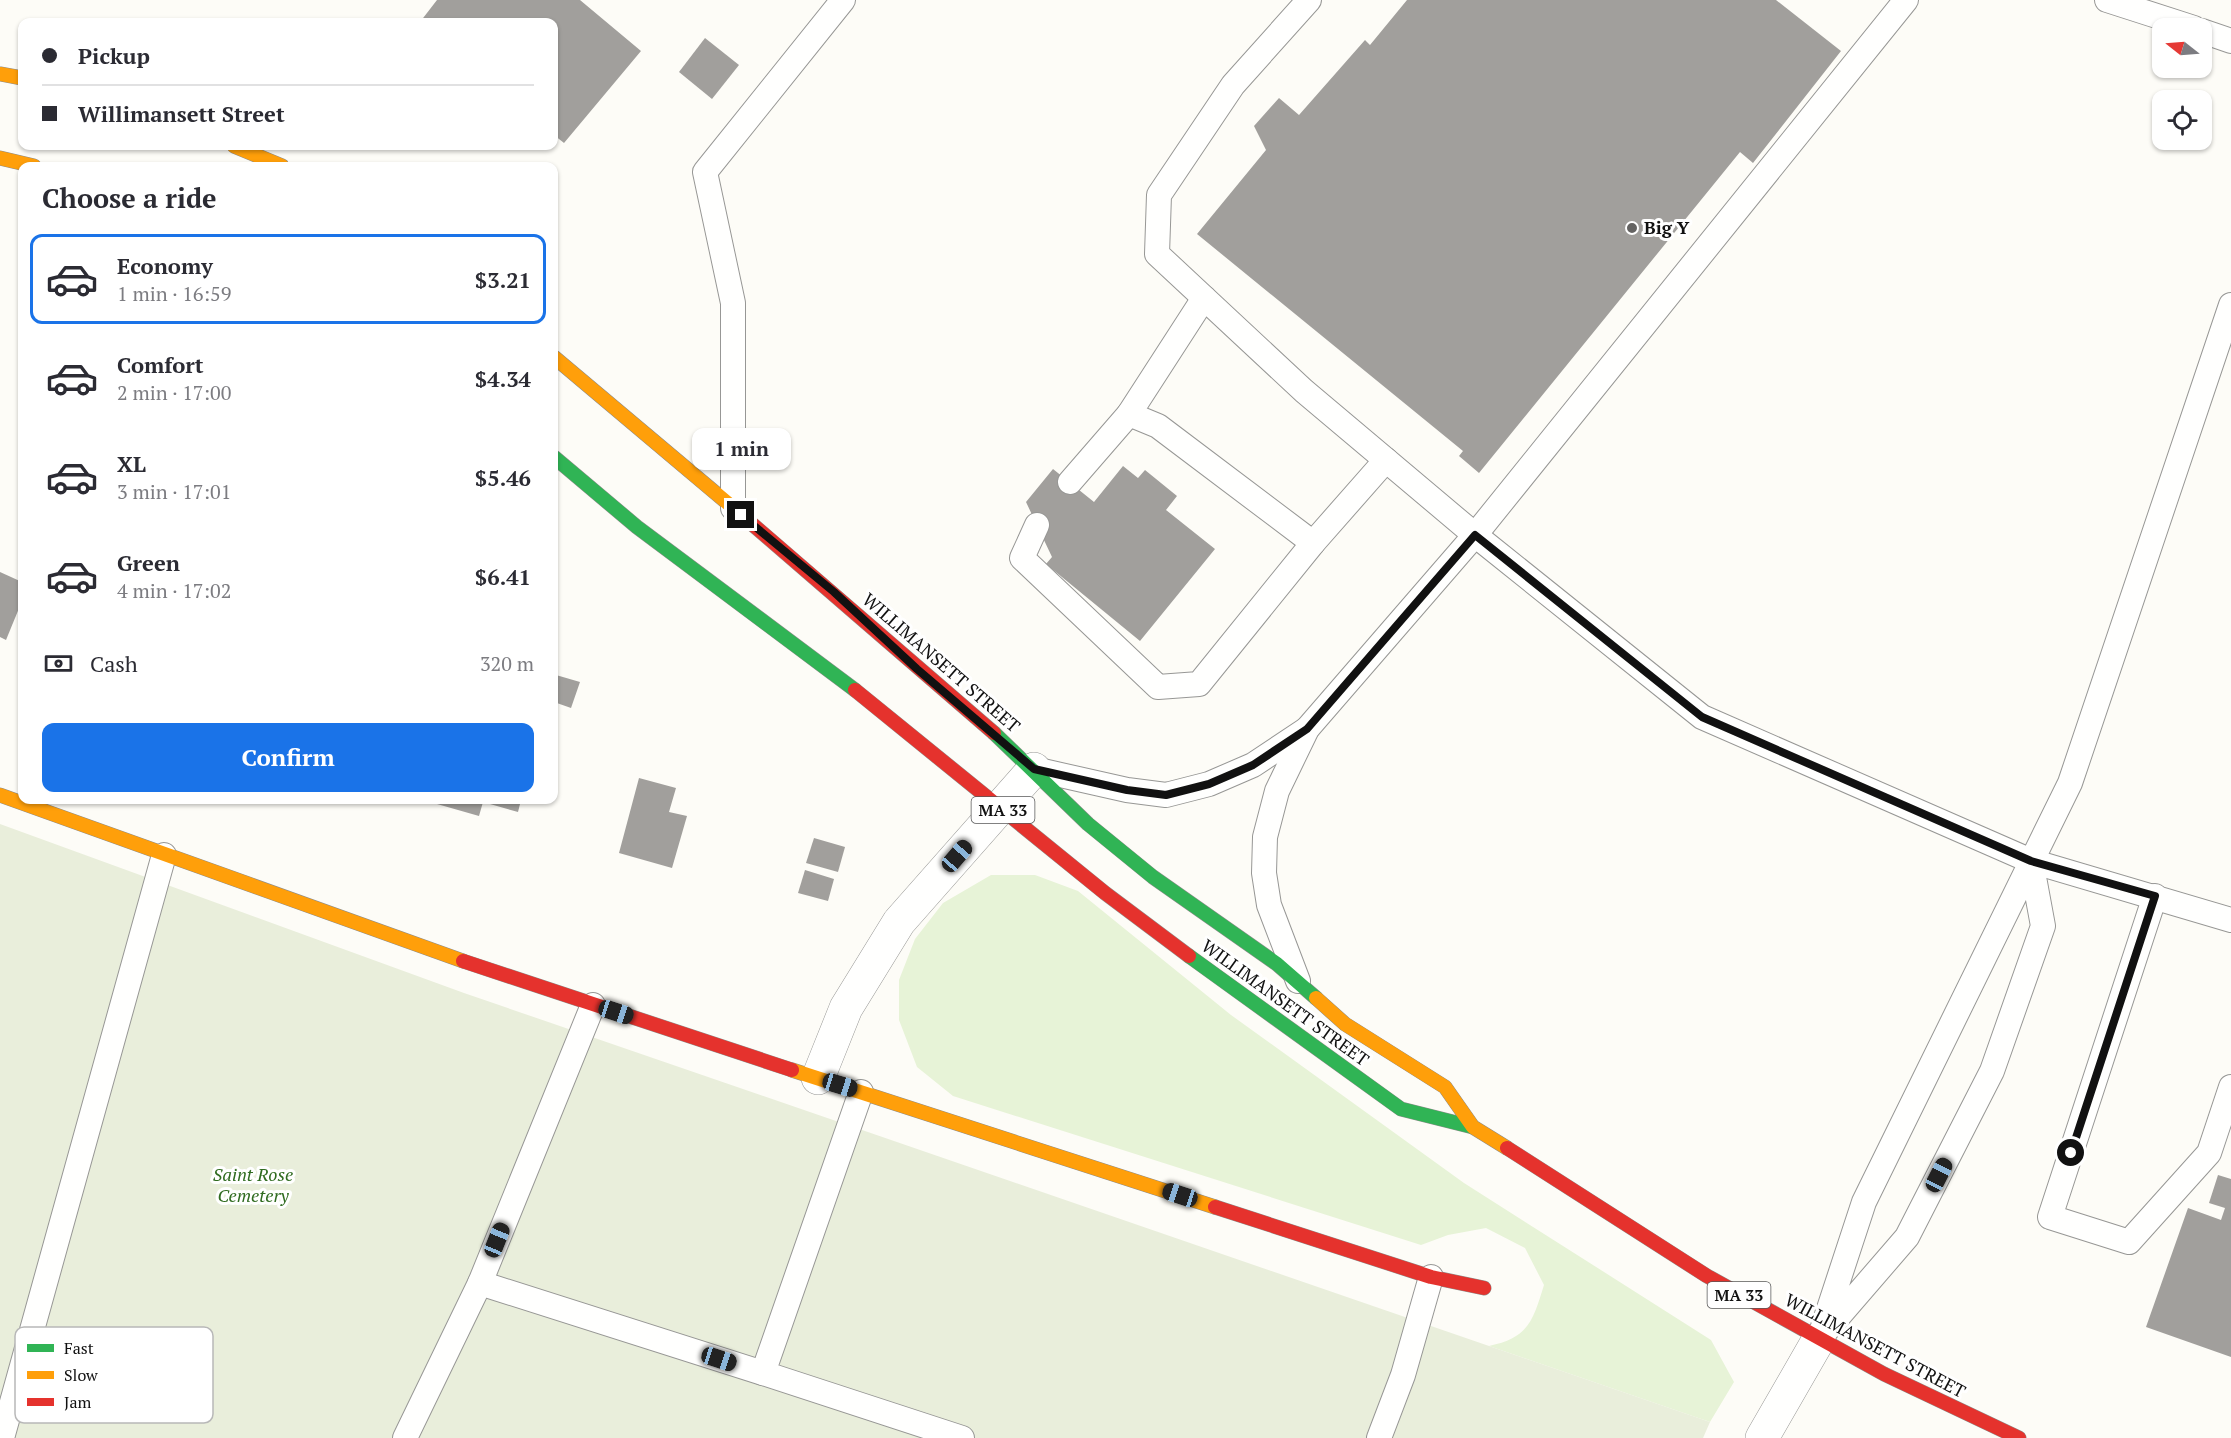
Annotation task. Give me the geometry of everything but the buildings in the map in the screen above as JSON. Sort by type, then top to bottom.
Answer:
[{"type":"main road","points":[[0,74],[18,77]]},
{"type":"main road","points":[[244,150],[272,162]]},
{"type":"main road","points":[[0,158],[18,162]]},
{"type":"main road","name":"WILLIMANSETT STREET","points":[[558,360],[834,592],[917,669],[1034,769],[1088,825],[1153,877],[1299,983],[1345,1024],[1445,1087],[1473,1127]]},
{"type":"main road","name":"WILLIMANSETT STREET","points":[[558,460],[637,527],[873,703],[1105,893],[1401,1109],[1473,1127],[1652,1243],[1819,1339],[1946,1404],[2019,1438]]},
{"type":"main road","points":[[0,795],[18,802]]},
{"type":"main road","points":[[25,804],[593,1005],[1431,1277],[1484,1288]]},
{"type":"street","points":[[818,1078],[846,1008],[898,922],[1034,769]]},
{"type":"street","points":[[1762,1438],[1819,1339]]},
{"type":"lane","points":[[733,508],[733,303],[705,172],[843,0]]},
{"type":"lane","points":[[1309,0],[1233,85],[1159,195],[1157,254],[1304,391],[1475,535],[1702,717],[2031,861],[2231,920]]},
{"type":"lane","points":[[1299,983],[1269,905],[1264,873],[1265,837],[1277,791],[1307,729],[1475,535],[1906,0]]},
{"type":"lane","points":[[2107,0],[2163,18]]},
{"type":"lane","points":[[2212,34],[2231,41]]},
{"type":"lane","points":[[1070,482],[1129,414],[1204,298]]},
{"type":"lane","points":[[1819,1339],[1864,1202],[2070,783],[2231,305]]},
{"type":"lane","points":[[1129,414],[1158,426],[1313,543]]},
{"type":"lane","points":[[1037,525],[1022,558],[1158,687],[1199,684],[1313,543],[1386,460]]},
{"type":"lane","points":[[1034,769],[1127,790],[1166,795],[1209,784],[1253,765],[1307,729]]},
{"type":"lane","points":[[33,1327],[164,855]]},
{"type":"lane","points":[[1819,1339],[1907,1237],[1992,1071],[2043,926],[2031,861]]},
{"type":"lane","points":[[2155,896],[2050,1217],[2129,1242],[2210,1153],[2231,1087]]},
{"type":"lane","points":[[405,1438],[480,1283],[593,1005]]},
{"type":"lane","points":[[763,1373],[861,1092]]},
{"type":"lane","points":[[1379,1438],[1403,1375],[1431,1277]]},
{"type":"lane","points":[[480,1283],[962,1438]]},
{"type":"lane","points":[[2,1438],[15,1391]]},
{"type":"green space","name":"Saint Rose Cemetery","points":[[0,824],[464,993],[1710,1422],[1703,1438],[0,1438]]},
{"type":"green space","points":[[991,875],[1035,875],[1078,891],[1231,1015],[1464,1183],[1711,1340],[1734,1382],[1710,1422],[1489,1346],[1513,1338],[1527,1326],[1544,1285],[1525,1248],[1486,1228],[1448,1235],[1421,1245],[953,1096],[917,1067],[899,1020],[899,980],[915,939],[943,903]]},
{"type":"traffic: fast","points":[[558,460],[637,527],[855,690]]},
{"type":"traffic: fast","points":[[994,733],[1088,824],[1153,877],[1277,964],[1316,998]]},
{"type":"traffic: fast","points":[[1189,956],[1401,1109],[1473,1127]]},
{"type":"traffic: slow","points":[[0,74],[18,77]]},
{"type":"traffic: slow","points":[[244,150],[272,162]]},
{"type":"traffic: slow","points":[[0,158],[18,162]]},
{"type":"traffic: slow","points":[[558,360],[737,511]]},
{"type":"traffic: slow","points":[[0,795],[18,801]]},
{"type":"traffic: slow","points":[[25,804],[463,961]]},
{"type":"traffic: slow","points":[[1316,998],[1345,1024],[1445,1087],[1473,1127],[1507,1148]]},
{"type":"traffic: slow","points":[[792,1070],[1215,1207]]},
{"type":"traffic: jam","points":[[737,511],[994,733]]},
{"type":"traffic: jam","points":[[855,690],[1105,893],[1189,956]]},
{"type":"traffic: jam","points":[[463,961],[792,1070]]},
{"type":"traffic: jam","points":[[1507,1148],[1707,1276],[1884,1374],[2019,1438]]},
{"type":"traffic: jam","points":[[1215,1207],[1431,1277],[1484,1288]]},
{"type":"place","name":"Big Y","points":[[1632,228]]},
{"type":"route","points":[[741,515],[834,592],[917,669],[1034,769],[1127,790],[1166,795],[1209,784],[1253,765],[1307,729],[1475,535],[1702,717],[2031,861],[2155,896],[2071,1153]]}]
